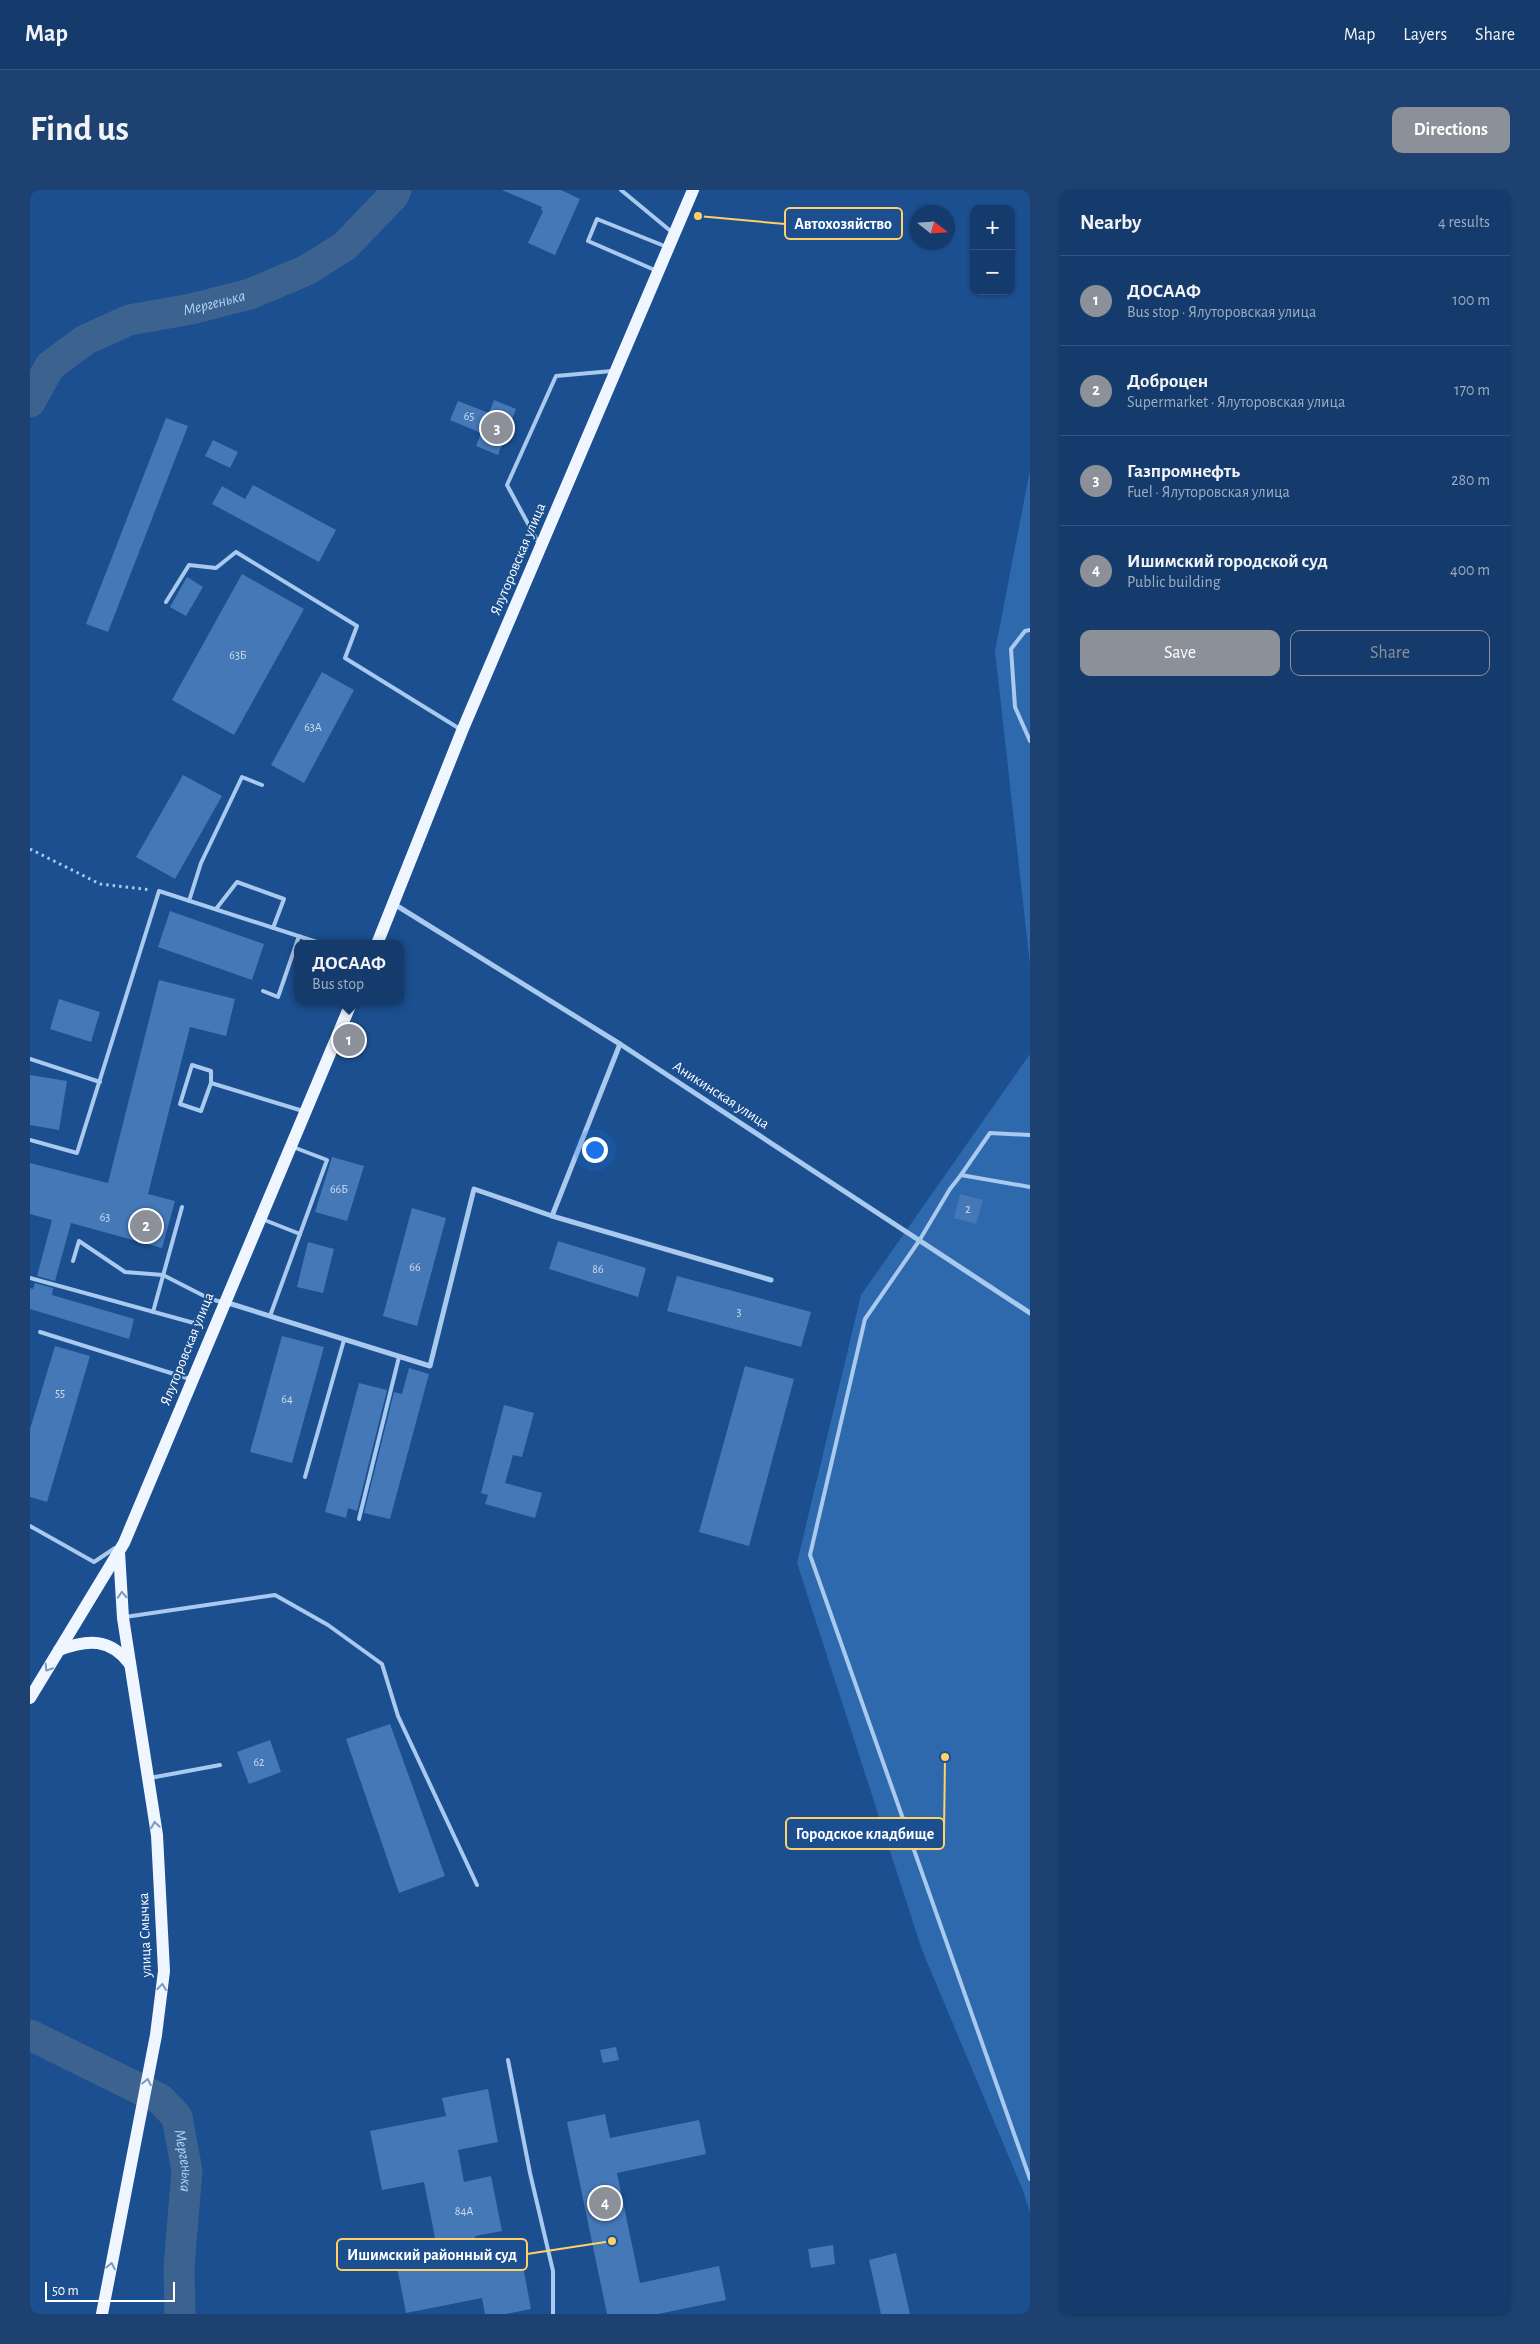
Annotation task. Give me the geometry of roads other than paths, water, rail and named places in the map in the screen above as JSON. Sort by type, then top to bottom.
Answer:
[{"type":"main road","name":"Ялуторовская улица","points":[[379,940],[462,731],[693,190]]},
{"type":"main road","name":"Ялуторовская улица","points":[[30,1698],[122,1548],[350,1005]]},
{"type":"main road","name":"улица Смычка","points":[[102,2314],[156,2035],[164,1971],[157,1835],[123,1618],[122,1548]]},
{"type":"main road","points":[[59,1650],[90,1643],[106,1644],[116,1649],[130,1664]]},
{"type":"street","name":"Аникинская улица","points":[[394,904],[620,1044],[1030,1313]]},
{"type":"street","points":[[552,1216],[620,1044]]},
{"type":"street","points":[[224,1302],[430,1366],[474,1189],[552,1216],[771,1280]]},
{"type":"lane","points":[[621,190],[675,234]]},
{"type":"lane","points":[[659,272],[588,241],[597,220],[669,248]]},
{"type":"lane","points":[[541,548],[508,485],[556,376],[617,371]]},
{"type":"lane","points":[[166,602],[189,565],[216,568],[236,552],[357,626],[345,658],[462,731]]},
{"type":"lane","points":[[1030,630],[1025,631],[1011,649],[1015,707],[1030,741]]},
{"type":"lane","points":[[189,901],[201,863],[242,777],[262,785]]},
{"type":"lane","points":[[216,909],[237,882],[284,900],[273,928]]},
{"type":"lane","points":[[30,1140],[77,1153],[159,891],[311,940]]},
{"type":"lane","points":[[298,940],[299,936]]},
{"type":"lane","points":[[263,991],[278,997],[294,951]]},
{"type":"lane","points":[[30,1059],[100,1082]]},
{"type":"lane","points":[[192,1065],[211,1071],[211,1083],[202,1111],[180,1104],[192,1065]]},
{"type":"lane","points":[[211,1083],[305,1112]]},
{"type":"lane","points":[[1030,1135],[990,1133],[950,1189],[919,1241],[865,1319],[810,1555],[1030,2179]]},
{"type":"lane","points":[[270,1316],[327,1160],[291,1146]]},
{"type":"lane","points":[[961,1175],[1030,1187]]},
{"type":"lane","points":[[153,1312],[182,1207]]},
{"type":"lane","points":[[260,1218],[300,1234]]},
{"type":"lane","points":[[73,1261],[79,1241],[125,1272],[163,1275],[210,1299],[224,1302]]},
{"type":"lane","points":[[30,1278],[194,1323],[210,1299]]},
{"type":"lane","points":[[40,1332],[101,1349],[192,1380]]},
{"type":"lane","points":[[305,1477],[344,1340]]},
{"type":"lane","points":[[359,1519],[399,1357]]},
{"type":"lane","points":[[30,1526],[94,1562],[122,1548]]},
{"type":"lane","points":[[123,1618],[274,1595],[328,1624],[382,1664],[398,1716],[477,1885]]},
{"type":"lane","points":[[148,1778],[220,1765]]},
{"type":"lane","points":[[508,2060],[530,2174],[553,2271],[553,2314]]},
{"type":"waterway","name":"Мергенька","points":[[30,402],[50,366],[85,340],[129,320],[191,309],[250,294],[307,270],[345,246],[393,196],[396,190]]},
{"type":"waterway","name":"Мергенька","points":[[30,2035],[160,2099],[177,2117],[187,2171],[179,2267],[180,2314]]},
{"type":"place","name":"Автохозяйство","points":[[698,216]]},
{"type":"place","name":"Газпромнефть","points":[[497,428]]},
{"type":"place","name":"ДОСААФ","points":[[349,1040]]},
{"type":"place","name":"Доброцен","points":[[146,1226]]},
{"type":"place","name":"Городское кладбище","points":[[945,1757]]},
{"type":"place","name":"Ишимский городской суд","points":[[605,2203]]},
{"type":"place","name":"Ишимский районный суд","points":[[612,2241]]}]
